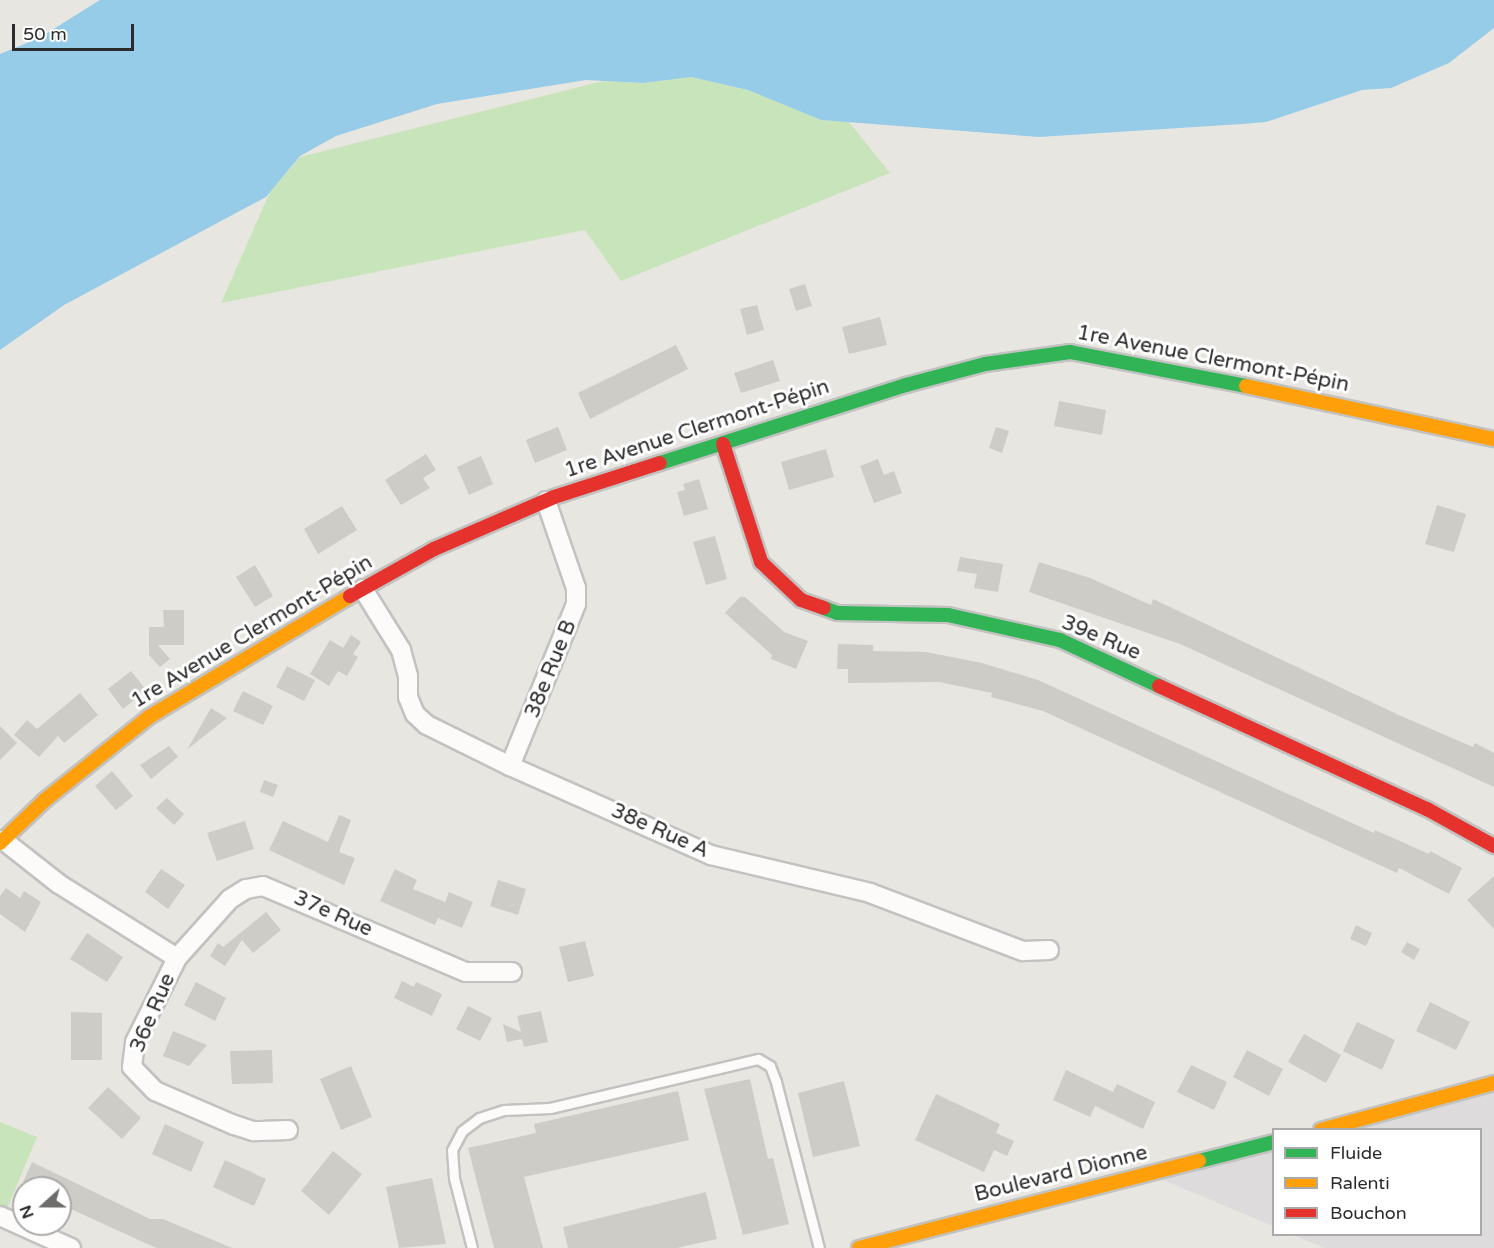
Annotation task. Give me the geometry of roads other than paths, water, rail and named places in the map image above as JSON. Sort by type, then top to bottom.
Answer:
[{"type":"street","name":"1re Avenue Clermont-Pépin","points":[[2,841],[54,793],[149,717],[434,549],[546,501],[822,410],[985,364],[1070,352],[1317,399],[1494,439]]},
{"type":"street","name":"39e Rue","points":[[723,444],[761,562],[801,600],[837,613],[948,615],[1060,640],[1427,809],[1494,846]]},
{"type":"street","name":"38e Rue B","points":[[510,766],[573,620],[576,604],[576,588],[546,501]]},
{"type":"street","name":"38e Rue A","points":[[363,589],[401,650],[408,676],[408,697],[415,714],[427,724],[510,766],[711,855],[870,893],[1023,951],[1049,950]]},
{"type":"street","name":"36e Rue","points":[[2,841],[59,884],[177,958],[135,1042],[132,1067],[136,1075],[155,1091],[234,1125],[253,1131],[288,1130]]},
{"type":"street","name":"37e Rue","points":[[177,958],[230,899],[246,889],[263,886],[466,972],[512,972]]},
{"type":"street","points":[[1328,1128],[1494,1083]]},
{"type":"street","name":"Boulevard Dionne","points":[[859,1248],[1272,1143]]},
{"type":"street","points":[[1,1220],[70,1248]]},
{"type":"lane","points":[[471,1248],[454,1178],[452,1150],[462,1131],[479,1118],[504,1110],[550,1108],[758,1059],[770,1066],[776,1082],[819,1248]]},
{"type":"water","points":[[100,0],[1494,0],[1494,28],[1449,63],[1391,88],[1362,90],[1266,122],[1242,124],[1039,137],[821,120],[748,90],[691,77],[643,83],[586,80],[437,104],[336,136],[300,156],[266,197],[64,305],[0,350],[0,54],[39,38]]}]
